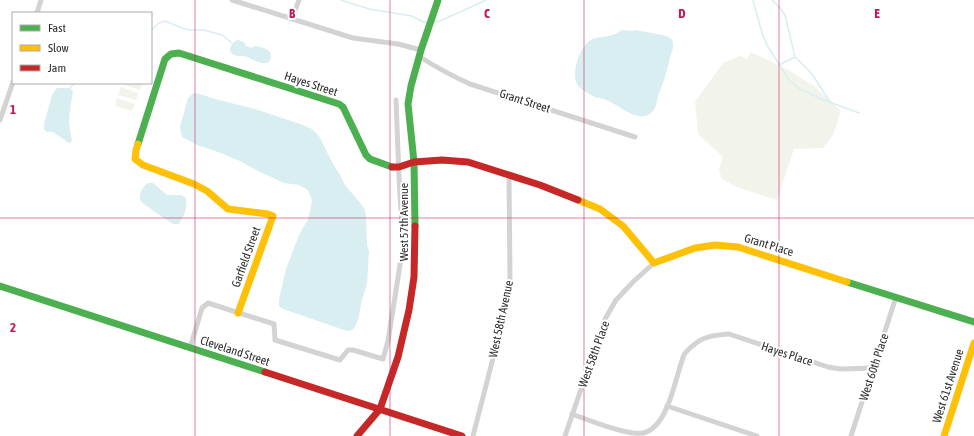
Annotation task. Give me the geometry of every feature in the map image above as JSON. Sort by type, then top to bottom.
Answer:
[{"type":"street","points":[[36,12],[41,0]]},
{"type":"street","name":"Grant Street","points":[[232,0],[353,38],[398,44],[421,54],[447,73],[470,84],[635,137]]},
{"type":"street","points":[[292,20],[299,0]]},
{"type":"street","name":"West 57th Avenue","points":[[357,436],[380,410],[398,357],[409,310],[414,277],[415,238],[414,162],[408,104],[411,86],[438,0]]},
{"type":"street","name":"Hayes Street","points":[[171,54],[179,53],[338,104],[343,107],[366,155],[370,159],[391,167],[399,167]]},
{"type":"street","name":"Garfield Street","points":[[171,54],[165,59],[136,150],[135,159],[143,165],[194,184],[207,191],[228,209],[268,214],[273,216],[238,313]]},
{"type":"street","points":[[0,120],[12,84]]},
{"type":"street","points":[[190,348],[202,308],[208,304],[274,324],[275,340],[340,360],[348,350],[353,350],[383,359],[388,341],[403,246],[396,100]]},
{"type":"street","points":[[399,167],[414,162],[442,160],[468,162],[540,184],[600,209],[623,226],[654,263]]},
{"type":"street","name":"West 58th Avenue","points":[[472,436],[501,327],[510,278],[509,175]]},
{"type":"street","name":"Grant Place","points":[[654,263],[695,248],[715,245],[738,246],[974,322]]},
{"type":"street","name":"West 58th Place","points":[[565,436],[605,319],[616,300],[654,263]]},
{"type":"street","name":"Cleveland Street","points":[[0,286],[462,436]]},
{"type":"street","name":"West 60th Place","points":[[851,436],[896,297]]},
{"type":"street","name":"Hayes Place","points":[[667,406],[685,354],[695,343],[715,335],[729,334],[828,367],[840,369],[874,368]]},
{"type":"street","name":"West 61st Avenue","points":[[944,436],[974,342]]},
{"type":"street","points":[[572,414],[626,432],[642,433],[652,429],[661,419],[667,406],[757,436]]},
{"type":"shaded area","points":[[622,30],[636,30],[667,36],[673,42],[665,77],[655,108],[651,113],[645,116],[633,115],[602,98],[597,98],[589,94],[578,86],[575,79],[576,66],[580,53],[587,43],[593,39],[613,35]]},
{"type":"shaded area","points":[[238,40],[244,42],[246,46],[252,48],[254,46],[268,50],[271,54],[270,61],[267,63],[260,63],[245,56],[232,54],[230,52],[230,47]]},
{"type":"shaded area","points":[[751,52],[788,70],[814,86],[841,111],[832,135],[823,148],[794,149],[777,200],[737,187],[722,179],[719,170],[723,157],[698,134],[695,102],[723,63],[740,56],[747,59]]},
{"type":"shaded area","points":[[122,84],[142,84],[140,90]]},
{"type":"shaded area","points":[[121,87],[138,93],[136,100],[118,95]]},
{"type":"shaded area","points":[[57,88],[70,88],[73,91],[69,114],[72,141],[69,143],[53,132],[47,132],[44,129],[52,95]]},
{"type":"shaded area","points":[[194,93],[255,109],[303,125],[312,129],[319,136],[345,185],[365,210],[367,245],[369,251],[367,284],[358,320],[352,330],[347,331],[283,309],[279,306],[279,299],[286,269],[299,235],[308,219],[312,200],[308,190],[299,185],[284,183],[240,161],[197,145],[182,137],[180,127],[188,98]]},
{"type":"shaded area","points":[[117,98],[135,104],[132,111],[115,106]]},
{"type":"shaded area","points":[[148,183],[153,183],[167,195],[181,195],[185,197],[185,210],[183,218],[179,224],[174,224],[168,221],[141,202],[141,191]]},
{"type":"waterway","points":[[341,0],[369,9],[412,16],[423,22],[427,22]]},
{"type":"waterway","points":[[435,22],[486,0]]},
{"type":"waterway","points":[[753,0],[762,33],[767,45],[789,80],[801,90],[859,113]]},
{"type":"waterway","points":[[772,0],[785,15],[795,57],[812,74],[830,102]]},
{"type":"waterway","points":[[152,29],[159,23],[165,21],[190,30],[204,30],[222,35],[232,43]]},
{"type":"waterway","points":[[779,65],[795,57]]},
{"type":"waterway","points":[[70,88],[73,84]]},
{"type":"traffic: fast","points":[[415,226],[414,162],[408,104],[411,86],[421,50],[438,0]]},
{"type":"traffic: fast","points":[[138,144],[165,59],[171,54],[179,53],[339,104],[343,107],[366,155],[370,159],[392,167]]},
{"type":"traffic: fast","points":[[847,282],[974,322]]},
{"type":"traffic: fast","points":[[0,286],[265,372]]},
{"type":"traffic: slow","points":[[138,144],[135,159],[143,165],[194,184],[207,191],[228,209],[268,214],[273,216],[238,313]]},
{"type":"traffic: slow","points":[[578,200],[600,209],[623,226],[654,263],[695,248],[715,245],[738,247],[847,282]]},
{"type":"traffic: slow","points":[[944,436],[974,343]]},
{"type":"traffic: jam","points":[[392,167],[399,167],[414,162],[442,160],[468,162],[540,185],[578,200]]},
{"type":"traffic: jam","points":[[357,436],[380,409],[398,357],[409,310],[414,277],[415,226]]},
{"type":"traffic: jam","points":[[265,372],[462,436]]}]
